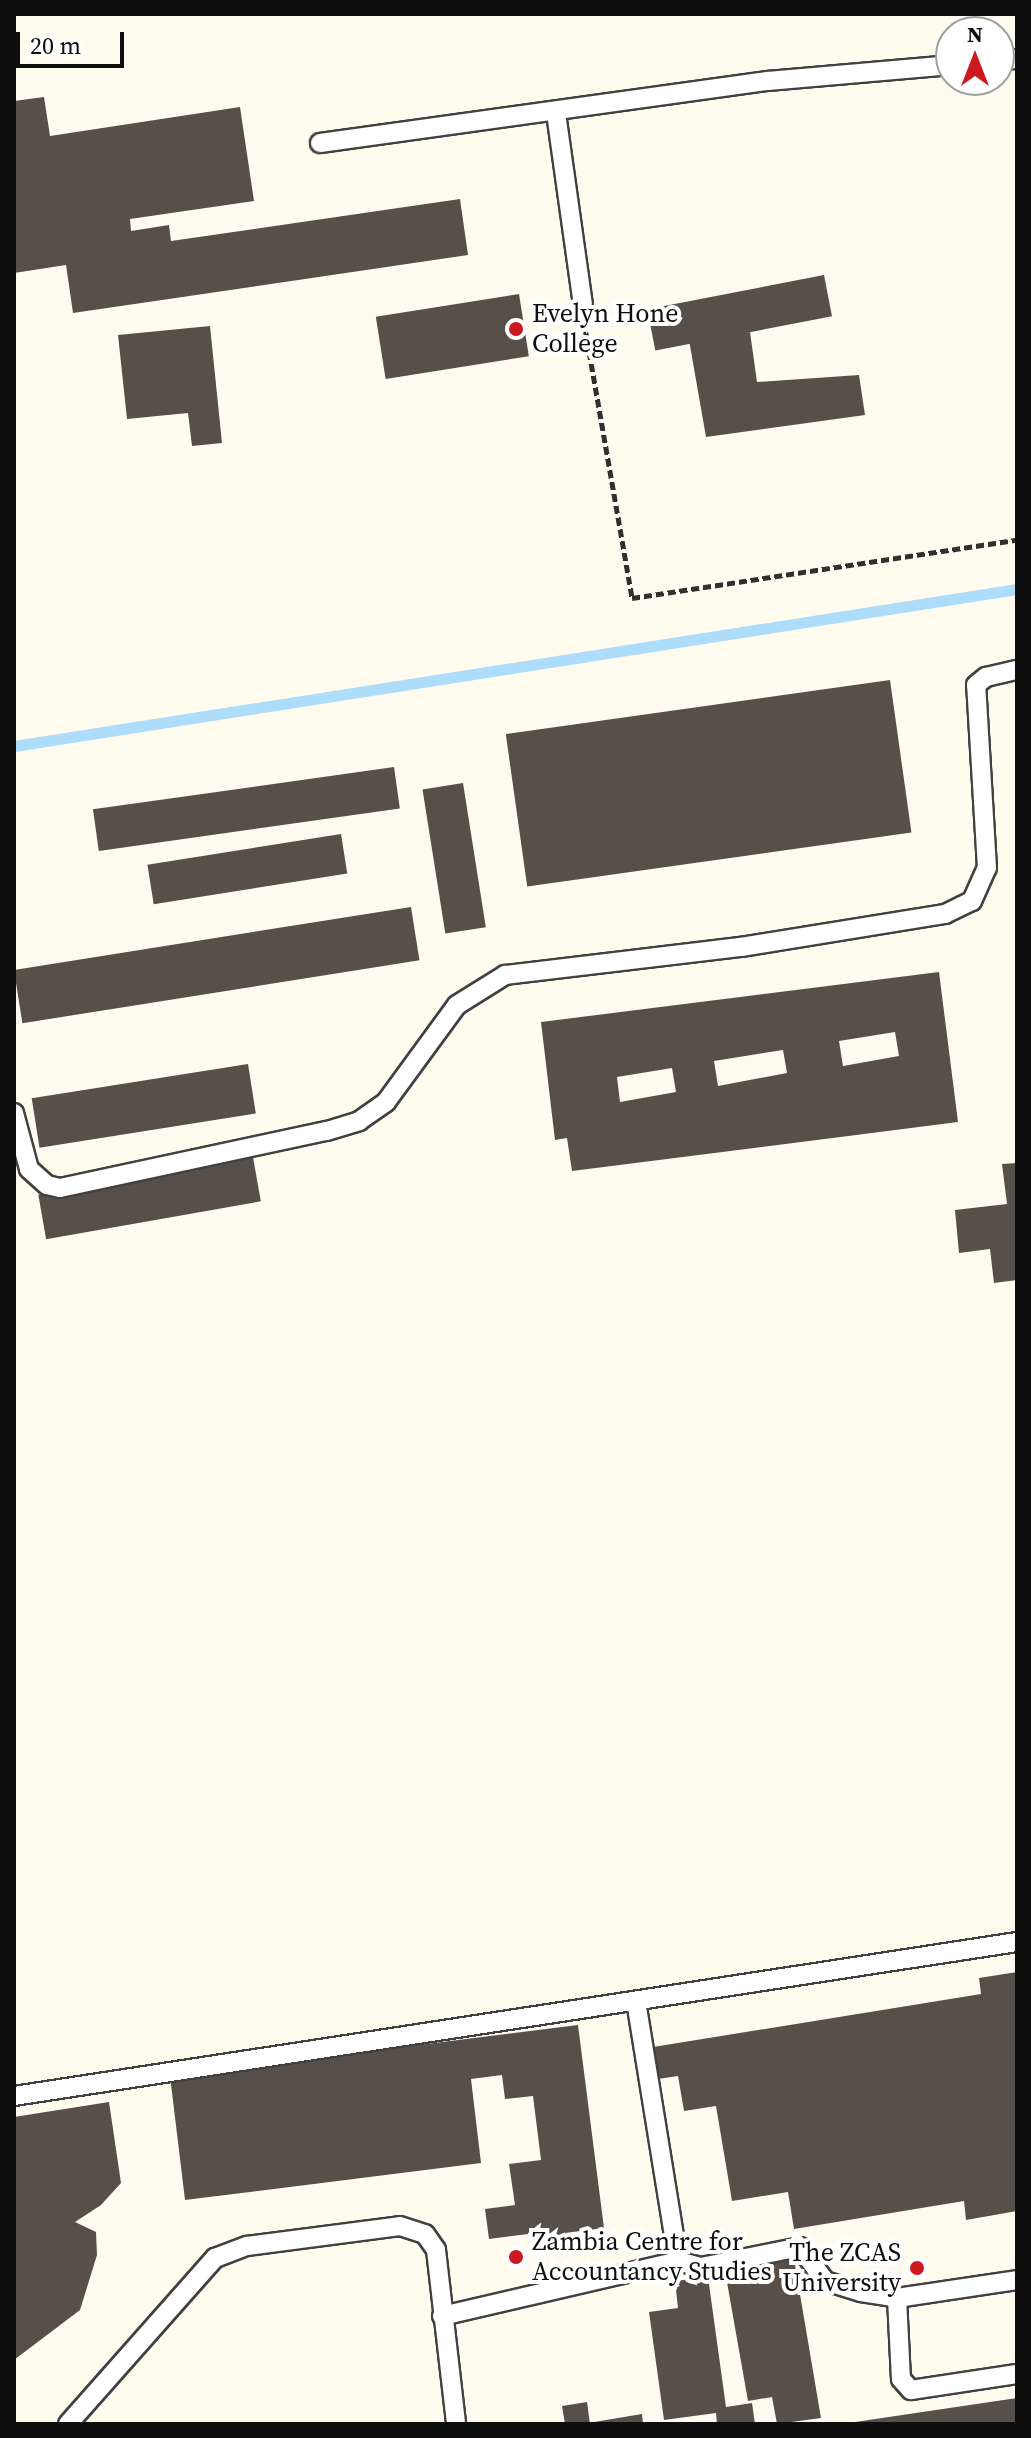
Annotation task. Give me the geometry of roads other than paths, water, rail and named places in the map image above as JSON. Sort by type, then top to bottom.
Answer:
[{"type":"lane","points":[[320,143],[556,113],[768,81],[935,66]]},
{"type":"lane","points":[[556,113],[583,304]]},
{"type":"lane","points":[[14,1113],[29,1169],[47,1185],[60,1188],[327,1131],[359,1121],[386,1102],[457,1005],[505,975],[741,947],[945,914],[972,901],[987,868],[976,685],[986,677],[1017,670]]},
{"type":"lane","points":[[14,2096],[1017,1942]]},
{"type":"lane","points":[[636,2001],[678,2261]]},
{"type":"lane","points":[[68,2424],[215,2258],[247,2246],[400,2226],[425,2234],[436,2250],[456,2424]]},
{"type":"lane","points":[[442,2316],[678,2261],[701,2267],[800,2247],[825,2281],[897,2298],[1017,2280]]},
{"type":"lane","points":[[897,2298],[901,2379],[911,2390],[1017,2374]]},
{"type":"waterway","points":[[14,746],[1017,589]]},
{"type":"place","name":"Evelyn Hone College","points":[[516,329]]},
{"type":"place","name":"Zambia Centre for Accountancy Studies","points":[[516,2257]]},
{"type":"place","name":"The ZCAS University","points":[[917,2268]]}]
